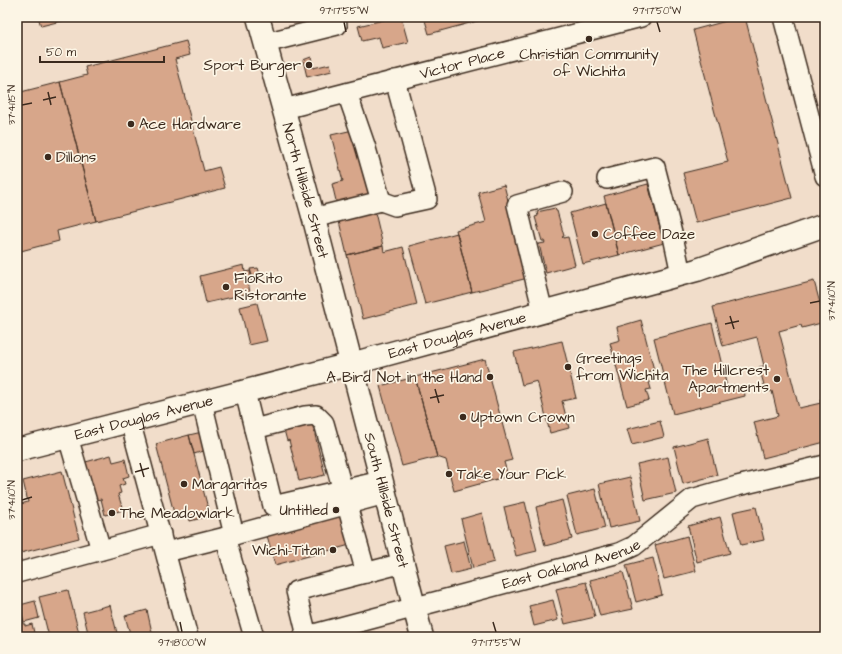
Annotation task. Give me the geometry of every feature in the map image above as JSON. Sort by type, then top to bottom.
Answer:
[{"type":"main road","name":"North Hillside Street","points":[[258,17],[284,109],[351,364]]},
{"type":"main road","name":"East Douglas Avenue","points":[[17,450],[351,364],[697,270],[825,226]]},
{"type":"main road","name":"South Hillside Street","points":[[351,364],[422,637]]},
{"type":"street","points":[[265,43],[337,24],[335,17]]},
{"type":"street","name":"Victor Place","points":[[284,109],[641,17]]},
{"type":"street","points":[[783,17],[825,176]]},
{"type":"street","points":[[313,218],[382,201],[395,206],[427,199],[395,80]]},
{"type":"street","points":[[347,93],[382,201]]},
{"type":"street","points":[[607,179],[655,167],[681,274]]},
{"type":"street","points":[[543,312],[517,205],[563,192]]},
{"type":"street","points":[[245,392],[273,506],[344,497]]},
{"type":"street","points":[[202,402],[230,536],[254,637]]},
{"type":"street","points":[[254,429],[305,416],[316,415],[324,423],[366,573]]},
{"type":"street","points":[[130,421],[188,637]]},
{"type":"street","points":[[272,502],[314,490],[325,486],[328,482],[329,477],[320,442],[326,430]]},
{"type":"street","points":[[68,437],[101,550]]},
{"type":"street","name":"East Oakland Avenue","points":[[305,636],[619,553],[634,546],[692,499],[737,486],[825,465]]},
{"type":"street","points":[[166,552],[230,536],[344,497],[383,487]]},
{"type":"street","points":[[17,573],[161,534]]},
{"type":"street","points":[[305,636],[296,591],[403,563]]},
{"type":"building","points":[[38,17],[77,17],[41,26]]},
{"type":"building","points":[[401,17],[408,42],[382,48],[379,37],[362,41],[358,26]]},
{"type":"building","points":[[424,17],[492,17],[429,34]]},
{"type":"building","points":[[745,17],[792,198],[696,223],[683,173],[728,162],[693,30]]},
{"type":"building","name":"Ace Hardware","points":[[186,41],[190,55],[175,59],[204,171],[219,167],[225,188],[96,221],[60,82],[87,75],[85,67]]},
{"type":"building","points":[[311,57],[313,68],[330,64],[332,71],[307,77],[303,60]]},
{"type":"building","name":"Dillons","points":[[60,82],[96,221],[57,231],[59,241],[17,252],[17,93]]},
{"type":"building","points":[[353,130],[370,197],[337,205],[332,184],[343,181],[331,135]]},
{"type":"building","points":[[648,184],[664,243],[619,255],[604,196]]},
{"type":"building","points":[[504,185],[528,278],[472,292],[456,230],[486,222],[478,192]]},
{"type":"building","name":"Coffee Daze","points":[[606,203],[619,255],[583,264],[570,213]]},
{"type":"building","points":[[374,208],[383,246],[347,255],[338,217]]},
{"type":"building","points":[[555,208],[564,236],[562,237],[568,237],[575,265],[546,273],[539,244],[545,243],[542,241],[535,217],[538,216],[537,212]]},
{"type":"building","points":[[457,233],[472,292],[425,304],[409,246]]},
{"type":"building","points":[[383,246],[384,252],[403,247],[417,305],[363,319],[347,255]]},
{"type":"building","name":"FioRito Ristorante","points":[[244,265],[245,272],[250,271],[252,280],[248,281],[250,293],[206,303],[200,276]]},
{"type":"building","points":[[258,268],[261,278],[253,279],[250,269]]},
{"type":"building","name":"The Hillcrest Apartments","points":[[814,281],[825,322],[802,328],[801,325],[779,331],[799,408],[821,403],[820,400],[825,399],[825,442],[763,458],[754,422],[778,416],[772,391],[766,392],[759,367],[764,366],[757,337],[723,346],[713,307]]},
{"type":"building","points":[[257,303],[267,341],[249,345],[240,307]]},
{"type":"building","points":[[641,320],[654,370],[646,372],[651,389],[646,390],[649,400],[627,406],[610,343],[620,340],[617,327]]},
{"type":"building","points":[[712,323],[727,387],[734,385],[735,390],[744,388],[745,396],[673,414],[654,338]]},
{"type":"building","points":[[562,341],[576,398],[562,401],[569,428],[550,433],[537,381],[522,385],[514,352]]},
{"type":"building","name":"Uptown Crown","points":[[485,359],[512,460],[504,462],[508,476],[454,491],[446,460],[437,457],[415,377]]},
{"type":"building","points":[[415,377],[437,457],[402,466],[380,386]]},
{"type":"building","points":[[660,421],[664,437],[632,445],[627,429]]},
{"type":"building","points":[[312,423],[325,475],[299,481],[289,440],[287,441],[284,430]]},
{"type":"building","points":[[202,432],[207,450],[194,454],[189,435]]},
{"type":"building","name":"Margaritas","points":[[189,435],[210,516],[190,521],[188,514],[175,517],[156,444]]},
{"type":"building","points":[[708,438],[717,475],[683,484],[674,447]]},
{"type":"building","points":[[111,455],[113,462],[125,459],[129,476],[123,478],[125,484],[119,486],[121,493],[118,494],[123,510],[105,515],[101,499],[92,501],[82,463]]},
{"type":"building","points":[[668,457],[676,493],[645,500],[637,464]]},
{"type":"building","points":[[62,471],[79,538],[17,554],[17,518],[19,518],[17,505],[28,502],[23,481]]},
{"type":"building","points":[[630,477],[640,521],[609,528],[599,484]]},
{"type":"building","points":[[595,489],[605,528],[577,535],[567,496]]},
{"type":"building","points":[[562,500],[572,539],[545,546],[536,507]]},
{"type":"building","points":[[525,502],[537,551],[516,556],[504,507]]},
{"type":"building","points":[[756,507],[764,540],[741,545],[733,512]]},
{"type":"building","points":[[340,508],[350,545],[275,565],[265,528]]},
{"type":"building","points":[[482,513],[494,562],[473,568],[461,519]]},
{"type":"building","points":[[720,517],[730,553],[697,562],[688,526]]},
{"type":"building","points":[[687,536],[696,571],[664,579],[655,545]]},
{"type":"building","points":[[464,541],[471,569],[451,574],[444,546]]},
{"type":"building","points":[[653,558],[662,595],[636,602],[626,565]]},
{"type":"building","points":[[623,572],[633,609],[600,616],[590,580]]},
{"type":"building","points":[[586,582],[595,617],[565,624],[556,589]]},
{"type":"building","points":[[68,590],[80,637],[49,637],[39,597]]},
{"type":"building","points":[[553,600],[558,620],[534,626],[529,606]]},
{"type":"building","points":[[35,601],[39,618],[24,622],[20,605]]},
{"type":"building","points":[[110,605],[118,637],[89,637],[83,612]]},
{"type":"building","points":[[147,610],[153,637],[131,637],[125,616]]},
{"type":"building","points":[[17,611],[20,611],[23,624],[25,624],[25,626],[32,624],[35,637],[17,637]]},
{"type":"place","name":"Christian Community of Wichita","points":[[589,39]]},
{"type":"place","name":"Sport Burger","points":[[309,65]]},
{"type":"place","name":"Ace Hardware","points":[[131,124]]},
{"type":"place","name":"Dillons","points":[[48,157]]},
{"type":"place","name":"Coffee Daze","points":[[595,234]]},
{"type":"place","name":"FioRito Ristorante","points":[[226,287]]},
{"type":"place","name":"Greetings from Wichita","points":[[568,367]]},
{"type":"place","name":"A Bird Not in the Hand","points":[[490,377]]},
{"type":"place","name":"The Hillcrest Apartments","points":[[777,379]]},
{"type":"place","name":"Uptown Crown","points":[[463,417]]},
{"type":"place","name":"Take Your Pick","points":[[449,474]]},
{"type":"place","name":"Margaritas","points":[[184,484]]},
{"type":"place","name":"Untitled","points":[[336,510]]},
{"type":"place","name":"The Meadowlark","points":[[112,513]]},
{"type":"place","name":"Wichi-Titan","points":[[333,550]]}]
